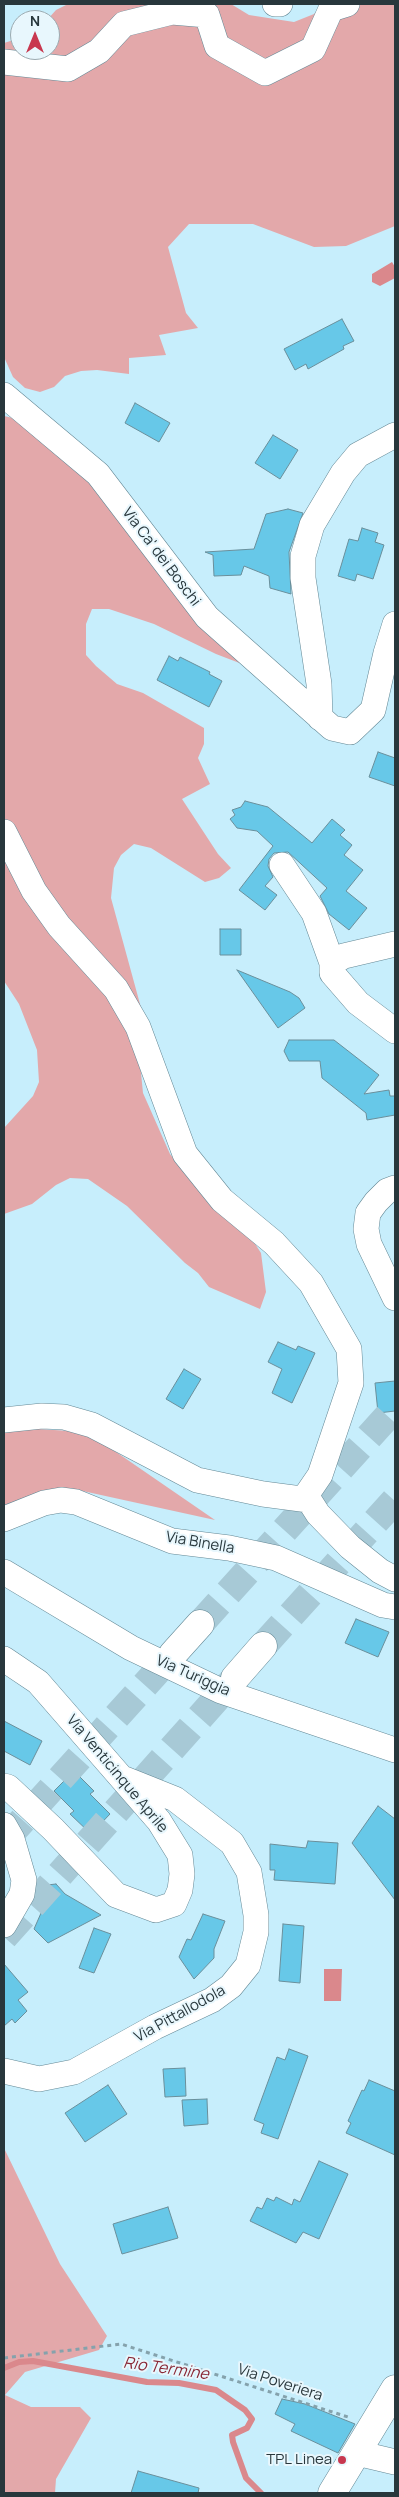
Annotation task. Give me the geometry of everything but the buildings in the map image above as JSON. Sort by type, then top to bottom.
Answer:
[{"type":"main road","points":[[173,1654],[200,1624]]},
{"type":"main road","points":[[235,1678],[263,1646]]},
{"type":"main road","points":[[332,2493],[395,2389]]},
{"type":"street","points":[[4,62],[68,69],[99,51],[124,24],[172,12],[207,15],[217,46],[265,73],[313,49],[331,9],[347,4]]},
{"type":"street","name":"Via Ca' dei Boschi","points":[[4,395],[98,474],[207,617],[332,728],[350,732],[373,710],[386,653],[395,624]]},
{"type":"street","points":[[320,718],[319,684],[303,578],[303,556],[312,526],[343,472],[358,456],[395,435]]},
{"type":"street","points":[[4,832],[34,891],[60,926],[116,989],[138,1028],[185,1154],[222,1200],[274,1243],[311,1283],[349,1349],[351,1383],[320,1475],[307,1494],[318,1514],[350,1547],[380,1571],[395,1579]]},
{"type":"street","points":[[282,864],[314,913],[332,963],[332,973],[358,1003],[395,1031]]},
{"type":"street","points":[[332,963],[344,956],[395,944]]},
{"type":"street","points":[[395,1188],[387,1191],[368,1213],[366,1229],[369,1244],[395,1298]]},
{"type":"street","points":[[4,1420],[42,1416],[64,1417],[92,1425],[197,1480],[263,1494],[309,1500]]},
{"type":"street","name":"Via Binella","points":[[4,1519],[44,1503],[61,1500],[76,1502],[172,1541],[229,1548],[276,1558],[383,1605],[395,1607]]},
{"type":"street","name":"Via Turiggia","points":[[4,1572],[131,1648],[221,1691],[395,1750]]},
{"type":"street","name":"Via Venticinque Aprile","points":[[4,1659],[38,1682],[159,1821],[180,1855],[182,1874],[180,1890],[174,1904],[156,1910],[116,1895],[54,1829],[8,1787],[4,1786]]},
{"type":"street","name":"Via Pittallodola","points":[[4,2071],[40,2079],[74,2072],[155,2027],[212,2000],[231,1986],[248,1965],[256,1932],[256,1915],[249,1872],[232,1842],[175,1799],[122,1778]]},
{"type":"street","points":[[4,1825],[12,1839],[24,1880],[22,1894],[4,1925]]},
{"type":"street","points":[[357,2453],[395,2462]]},
{"type":"path","name":"Via Poveriera","points":[[4,2358],[121,2344],[374,2425]]},
{"type":"shaded area","points":[[68,4],[231,4],[249,15],[294,22],[314,14],[323,4],[395,4],[395,226],[346,246],[314,247],[253,224],[189,224],[168,247],[186,313],[198,328],[159,335],[166,355],[129,358],[129,374],[97,370],[81,371],[65,376],[54,387],[40,392],[25,388],[13,377],[4,357],[4,43],[10,41],[10,60],[60,60],[60,10],[56,10]]},
{"type":"shaded area","points":[[392,262],[395,267],[395,278],[380,286],[372,282],[372,274]]},
{"type":"shaded area","points":[[4,416],[13,418],[62,451],[255,669],[216,654],[154,624],[109,609],[92,609],[86,624],[86,655],[96,666],[117,684],[143,693],[204,728],[204,744],[198,758],[210,784],[182,799],[218,854],[231,868],[219,878],[205,882],[151,848],[134,844],[121,855],[114,868],[111,898],[146,1026],[139,1053],[143,1093],[170,1154],[209,1204],[250,1236],[261,1253],[266,1292],[260,1309],[209,1287],[198,1273],[185,1263],[127,1206],[88,1179],[70,1178],[56,1185],[32,1204],[4,1214],[4,1128],[33,1096],[39,1082],[37,1050],[19,1004],[4,981]]},
{"type":"shaded area","points":[[4,1427],[87,1432],[215,1520],[69,1488],[4,1505]]},
{"type":"shaded area","points":[[324,1969],[342,1969],[341,2001],[324,2001]]},
{"type":"shaded area","points":[[4,2148],[60,2264],[107,2336],[99,2350],[25,2372],[5,2395],[31,2407],[80,2407],[91,2418],[56,2479],[55,2493],[4,2493]]},
{"type":"waterway","name":"Rio Termine","points":[[4,2368],[19,2362],[33,2361],[147,2382],[179,2383],[216,2390],[245,2410],[252,2419],[247,2428],[232,2435],[246,2478],[261,2493]]},
{"type":"tunnel","points":[[200,1624],[395,1408]]},
{"type":"tunnel","points":[[263,1646],[395,1500]]},
{"type":"tunnel","points":[[4,1841],[173,1654]]},
{"type":"tunnel","points":[[4,1937],[235,1678]]},
{"type":"place","name":"TPL Linea","points":[[342,2460]]}]
